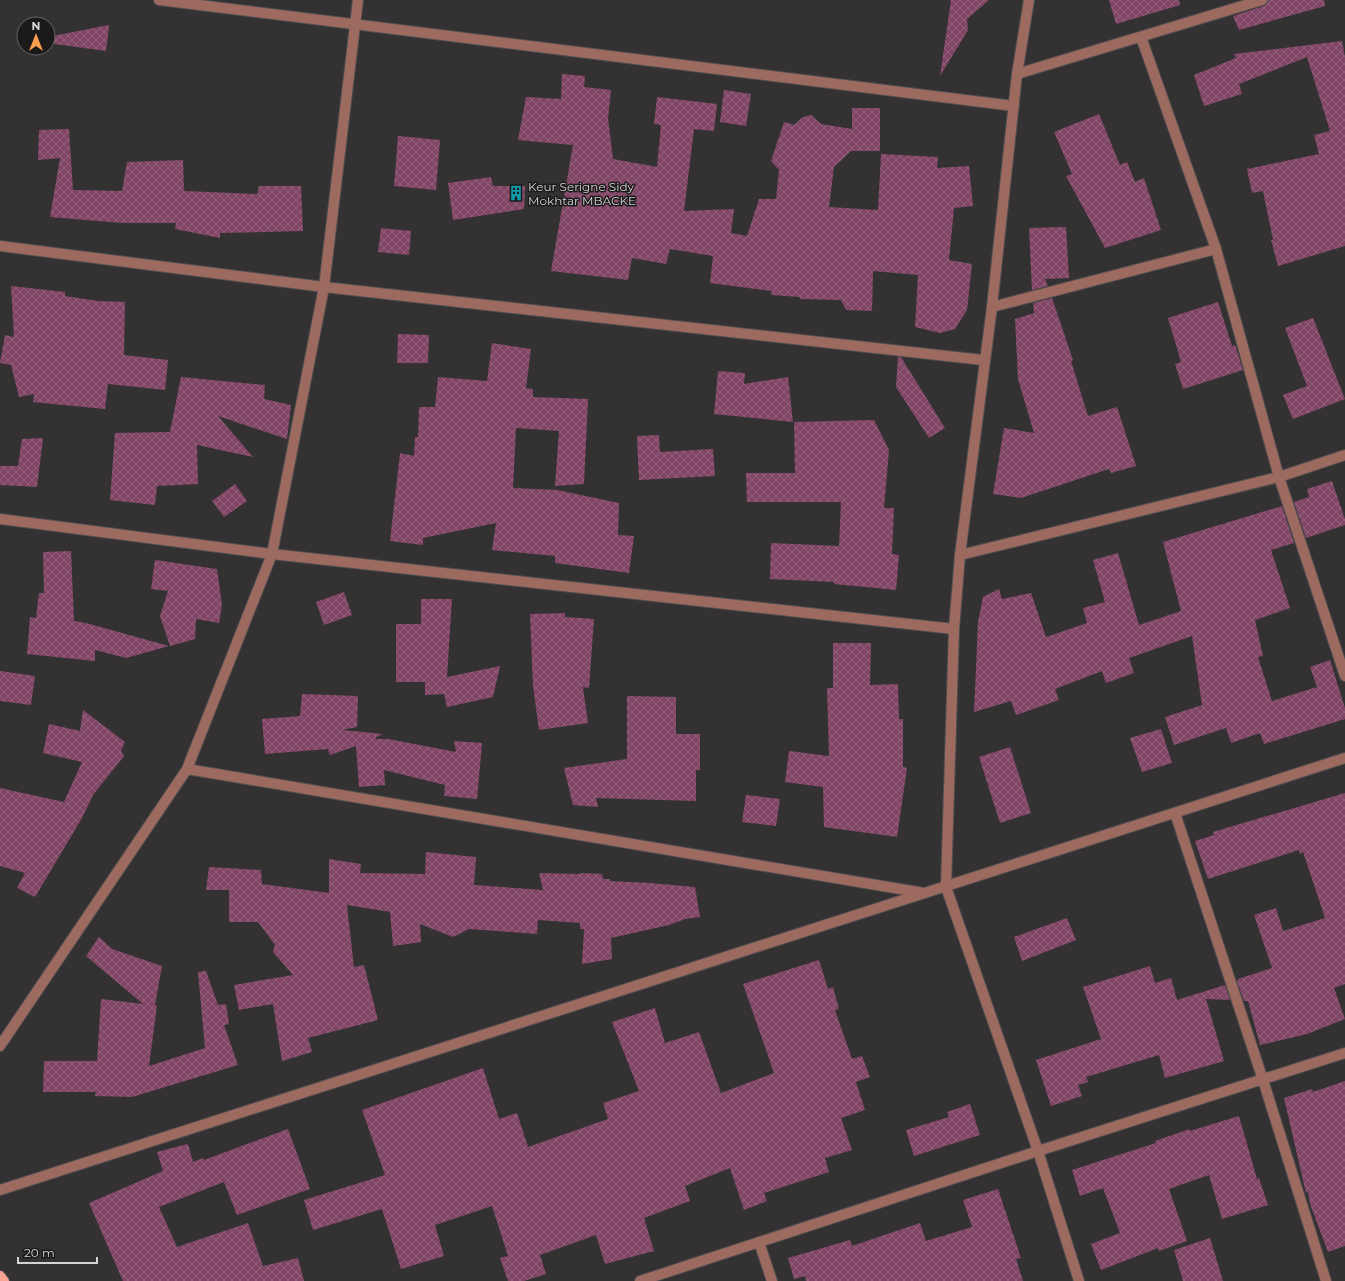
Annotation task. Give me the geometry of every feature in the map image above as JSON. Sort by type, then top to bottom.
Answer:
[{"type":"main road","points":[[0,1276],[4,1281]]},
{"type":"street","points":[[159,0],[1014,106]]},
{"type":"street","points":[[0,1046],[3,1035],[187,769],[272,554],[324,286],[358,0]]},
{"type":"street","points":[[1029,0],[1014,106],[992,307],[960,555],[954,629],[946,887],[1038,1151],[1079,1281]]},
{"type":"street","points":[[1018,74],[1262,0]]},
{"type":"street","points":[[1141,37],[1216,249],[1279,477],[1345,676]]},
{"type":"street","points":[[0,246],[324,286],[984,360]]},
{"type":"street","points":[[992,307],[1216,249]]},
{"type":"street","points":[[960,555],[1279,477],[1345,455]]},
{"type":"street","points":[[0,529],[3,519],[272,554],[954,629]]},
{"type":"street","points":[[0,1190],[1345,758]]},
{"type":"street","points":[[187,769],[926,893]]},
{"type":"street","points":[[1175,813],[1263,1080],[1326,1281]]},
{"type":"street","points":[[640,1281],[1038,1151],[1345,1053]]},
{"type":"street","points":[[759,1242],[772,1281]]},
{"type":"building","points":[[951,0],[989,0],[967,19],[968,30],[940,76]]},
{"type":"building","points":[[1109,0],[1179,0],[1180,5],[1116,24]]},
{"type":"building","points":[[1268,0],[1324,0],[1325,6],[1239,30],[1233,16],[1264,6]]},
{"type":"building","points":[[109,25],[106,51],[56,44],[56,35]]},
{"type":"building","points":[[1342,41],[1345,57],[1345,246],[1278,266],[1271,240],[1273,240],[1263,191],[1252,193],[1247,169],[1319,154],[1314,135],[1330,131],[1307,57],[1239,84],[1242,94],[1204,106],[1194,75],[1236,58],[1234,54]]},
{"type":"building","points":[[562,74],[585,76],[584,87],[611,90],[608,118],[613,159],[657,167],[661,125],[654,124],[657,97],[717,104],[714,131],[694,129],[684,211],[734,209],[731,233],[747,236],[759,199],[776,199],[779,170],[771,161],[784,122],[794,125],[803,117],[811,115],[821,124],[852,129],[852,108],[880,108],[880,151],[851,151],[834,167],[829,207],[878,210],[881,154],[938,157],[937,168],[969,166],[973,206],[954,208],[949,260],[972,264],[967,310],[955,329],[940,333],[915,327],[918,275],[873,271],[872,311],[846,310],[841,300],[800,299],[800,297],[771,295],[772,291],[710,283],[713,256],[670,249],[666,264],[632,258],[628,280],[551,271],[573,145],[518,140],[526,97],[561,99]]},
{"type":"building","points":[[724,90],[751,94],[746,126],[720,122]]},
{"type":"building","points":[[1099,114],[1120,165],[1127,162],[1135,182],[1144,178],[1161,230],[1105,248],[1066,176],[1072,174],[1054,132]]},
{"type":"building","points":[[69,129],[73,190],[122,191],[127,162],[183,160],[184,191],[257,194],[259,186],[301,186],[303,231],[220,233],[220,238],[175,229],[176,223],[122,223],[50,217],[60,158],[38,160],[39,130]]},
{"type":"building","points":[[398,136],[440,140],[436,190],[394,186]]},
{"type":"building","points":[[491,177],[493,186],[525,186],[524,209],[453,220],[448,183]]},
{"type":"building","points":[[1066,227],[1069,278],[1045,279],[1048,286],[1032,290],[1029,228]]},
{"type":"building","points":[[381,228],[411,231],[409,255],[378,252]]},
{"type":"building","points":[[11,286],[65,292],[65,296],[98,301],[125,302],[124,355],[168,360],[165,390],[108,384],[105,409],[33,402],[34,394],[19,397],[11,365],[0,363],[5,335],[14,337]]},
{"type":"building","points":[[1052,298],[1073,360],[1071,361],[1088,416],[1117,407],[1136,466],[1111,473],[1109,469],[1021,498],[993,494],[1004,428],[1034,433],[1018,379],[1015,319],[1034,313],[1033,303]]},
{"type":"building","points":[[1218,302],[1232,346],[1235,345],[1243,370],[1183,389],[1175,364],[1181,362],[1168,318]]},
{"type":"building","points":[[1313,318],[1345,399],[1293,419],[1283,395],[1307,386],[1285,328]]},
{"type":"building","points":[[398,334],[429,335],[428,363],[397,363]]},
{"type":"building","points":[[492,343],[531,349],[526,388],[533,389],[533,397],[588,399],[584,484],[555,486],[559,431],[516,428],[513,488],[557,490],[619,503],[618,535],[634,536],[629,573],[555,563],[555,556],[492,550],[496,523],[423,538],[423,545],[390,541],[400,453],[414,456],[415,437],[418,437],[419,407],[435,407],[438,377],[487,381]]},
{"type":"building","points":[[898,357],[901,357],[945,428],[929,438],[896,387]]},
{"type":"building","points":[[718,371],[745,373],[744,384],[788,377],[793,422],[714,414]]},
{"type":"building","points":[[181,377],[265,385],[264,399],[291,405],[287,439],[218,416],[253,457],[197,445],[198,484],[157,486],[155,505],[110,500],[115,433],[170,432]]},
{"type":"building","points":[[874,420],[889,450],[884,508],[894,508],[892,554],[899,555],[896,590],[834,584],[834,582],[770,579],[771,543],[839,546],[841,502],[747,502],[746,473],[795,473],[794,422]]},
{"type":"building","points":[[659,435],[660,452],[713,449],[715,476],[639,480],[637,436]]},
{"type":"building","points":[[43,438],[37,487],[0,485],[0,466],[18,466],[22,439]]},
{"type":"building","points":[[1332,481],[1345,519],[1345,525],[1306,538],[1294,502],[1309,497],[1307,489]]},
{"type":"building","points":[[235,484],[247,501],[224,517],[212,501]]},
{"type":"building","points":[[1282,506],[1294,543],[1271,550],[1290,608],[1255,620],[1263,656],[1258,657],[1272,701],[1317,687],[1310,667],[1330,660],[1345,708],[1345,719],[1264,744],[1260,733],[1231,743],[1226,728],[1174,745],[1165,717],[1202,705],[1192,636],[1129,658],[1134,673],[1106,683],[1102,671],[1055,689],[1059,700],[1016,715],[1011,701],[974,712],[978,622],[983,597],[999,589],[1002,599],[1031,593],[1046,637],[1087,623],[1083,608],[1105,602],[1093,560],[1118,553],[1139,625],[1181,611],[1163,542]]},
{"type":"building","points":[[71,551],[74,621],[169,646],[126,658],[95,650],[95,661],[27,654],[30,617],[36,618],[39,593],[44,593],[43,552]]},
{"type":"building","points":[[155,560],[217,569],[222,605],[219,623],[196,619],[195,639],[170,646],[160,616],[168,591],[151,589]]},
{"type":"building","points":[[344,592],[352,615],[324,625],[316,602]]},
{"type":"building","points":[[421,599],[452,599],[447,677],[500,666],[493,697],[447,707],[444,694],[425,695],[425,682],[396,682],[396,624],[421,624]]},
{"type":"building","points":[[565,613],[565,617],[594,619],[589,688],[583,687],[588,723],[539,730],[533,686],[530,614]]},
{"type":"building","points":[[833,643],[871,643],[870,685],[898,684],[899,719],[903,719],[903,767],[907,768],[897,837],[824,827],[823,787],[785,782],[789,751],[829,756],[827,688],[833,688]]},
{"type":"building","points":[[0,671],[35,676],[31,705],[0,701]]},
{"type":"building","points":[[302,694],[358,696],[357,727],[342,730],[383,734],[376,737],[376,739],[388,739],[456,752],[454,741],[482,743],[477,799],[444,796],[445,785],[384,770],[385,785],[359,787],[356,746],[330,755],[328,749],[265,754],[262,719],[300,716]]},
{"type":"building","points":[[627,696],[676,697],[676,734],[700,734],[700,770],[696,770],[696,801],[596,798],[598,807],[573,805],[564,768],[627,759]]},
{"type":"building","points":[[83,710],[125,742],[121,751],[124,756],[93,795],[82,818],[35,897],[17,888],[25,873],[0,866],[0,788],[64,802],[82,762],[43,753],[49,724],[80,731]]},
{"type":"building","points":[[1161,729],[1172,763],[1142,772],[1130,738]]},
{"type":"building","points":[[1010,747],[1031,813],[1000,823],[979,757]]},
{"type":"building","points":[[1345,793],[1345,984],[1334,988],[1345,1019],[1307,1034],[1260,1045],[1248,1001],[1244,1001],[1237,982],[1238,979],[1272,968],[1254,915],[1276,908],[1283,931],[1325,918],[1303,852],[1300,854],[1299,850],[1208,879],[1195,841],[1214,835],[1213,832]]},
{"type":"building","points":[[746,795],[780,799],[776,826],[742,822]]},
{"type":"building","points":[[426,852],[476,857],[474,885],[543,890],[539,873],[580,873],[602,874],[603,879],[610,879],[610,881],[695,887],[700,917],[685,919],[669,925],[611,938],[612,959],[582,964],[584,929],[580,929],[580,923],[538,920],[537,934],[469,929],[453,937],[420,924],[421,942],[393,946],[390,912],[347,905],[354,967],[364,965],[378,1020],[308,1038],[312,1052],[282,1061],[273,1004],[239,1010],[234,985],[293,975],[273,952],[275,945],[258,922],[229,922],[229,890],[206,890],[209,867],[261,870],[262,884],[329,893],[329,859],[361,864],[360,873],[425,874]]},
{"type":"building","points":[[1067,918],[1076,940],[1022,961],[1014,937]]},
{"type":"building","points":[[99,937],[112,949],[162,966],[155,1005],[157,1006],[149,1066],[205,1048],[198,972],[206,971],[218,1005],[226,1004],[229,1024],[224,1025],[238,1065],[132,1097],[95,1096],[96,1092],[43,1092],[44,1061],[97,1061],[101,999],[143,1004],[86,956]]},
{"type":"building","points":[[819,960],[828,989],[833,987],[839,1009],[835,1010],[852,1059],[862,1056],[870,1077],[856,1082],[865,1110],[841,1118],[852,1150],[825,1158],[829,1172],[764,1193],[767,1201],[744,1210],[730,1168],[685,1186],[690,1201],[644,1218],[654,1251],[605,1264],[596,1235],[540,1255],[546,1274],[524,1281],[508,1281],[500,1258],[508,1256],[492,1206],[435,1225],[444,1256],[401,1269],[382,1209],[313,1230],[304,1200],[385,1175],[362,1110],[483,1068],[499,1119],[517,1113],[528,1147],[608,1119],[603,1103],[639,1091],[612,1022],[655,1008],[665,1043],[699,1032],[721,1093],[774,1073],[743,984]]},
{"type":"building","points":[[1150,966],[1155,983],[1171,978],[1177,1000],[1225,985],[1230,1000],[1206,999],[1224,1061],[1165,1078],[1159,1055],[1086,1077],[1088,1082],[1078,1085],[1082,1096],[1051,1106],[1036,1060],[1101,1039],[1083,987]]},
{"type":"building","points":[[1345,1081],[1345,1246],[1328,1252],[1310,1204],[1308,1192],[1306,1193],[1284,1098],[1312,1089],[1313,1092]]},
{"type":"building","points":[[970,1104],[980,1135],[914,1156],[906,1130],[949,1117],[947,1112]]},
{"type":"building","points":[[1239,1116],[1257,1179],[1259,1178],[1268,1205],[1222,1219],[1209,1175],[1169,1189],[1187,1241],[1159,1251],[1158,1248],[1101,1270],[1091,1244],[1120,1233],[1103,1188],[1080,1196],[1072,1170],[1156,1143],[1155,1141],[1190,1129],[1190,1131]]},
{"type":"building","points":[[288,1129],[310,1189],[237,1215],[224,1182],[159,1207],[177,1247],[248,1223],[263,1266],[298,1258],[304,1281],[123,1281],[89,1203],[163,1171],[157,1152],[188,1144],[193,1162],[203,1158],[204,1160]]},
{"type":"building","points":[[998,1189],[1021,1258],[1016,1259],[1023,1281],[806,1281],[805,1276],[794,1279],[788,1258],[850,1240],[852,1246],[920,1223],[926,1241],[972,1227],[963,1200]]},
{"type":"building","points":[[1210,1238],[1223,1281],[1183,1281],[1174,1250]]},
{"type":"place","name":"Keur Serigne Sidy Mokhtar MBACKE","points":[[516,193]]}]
